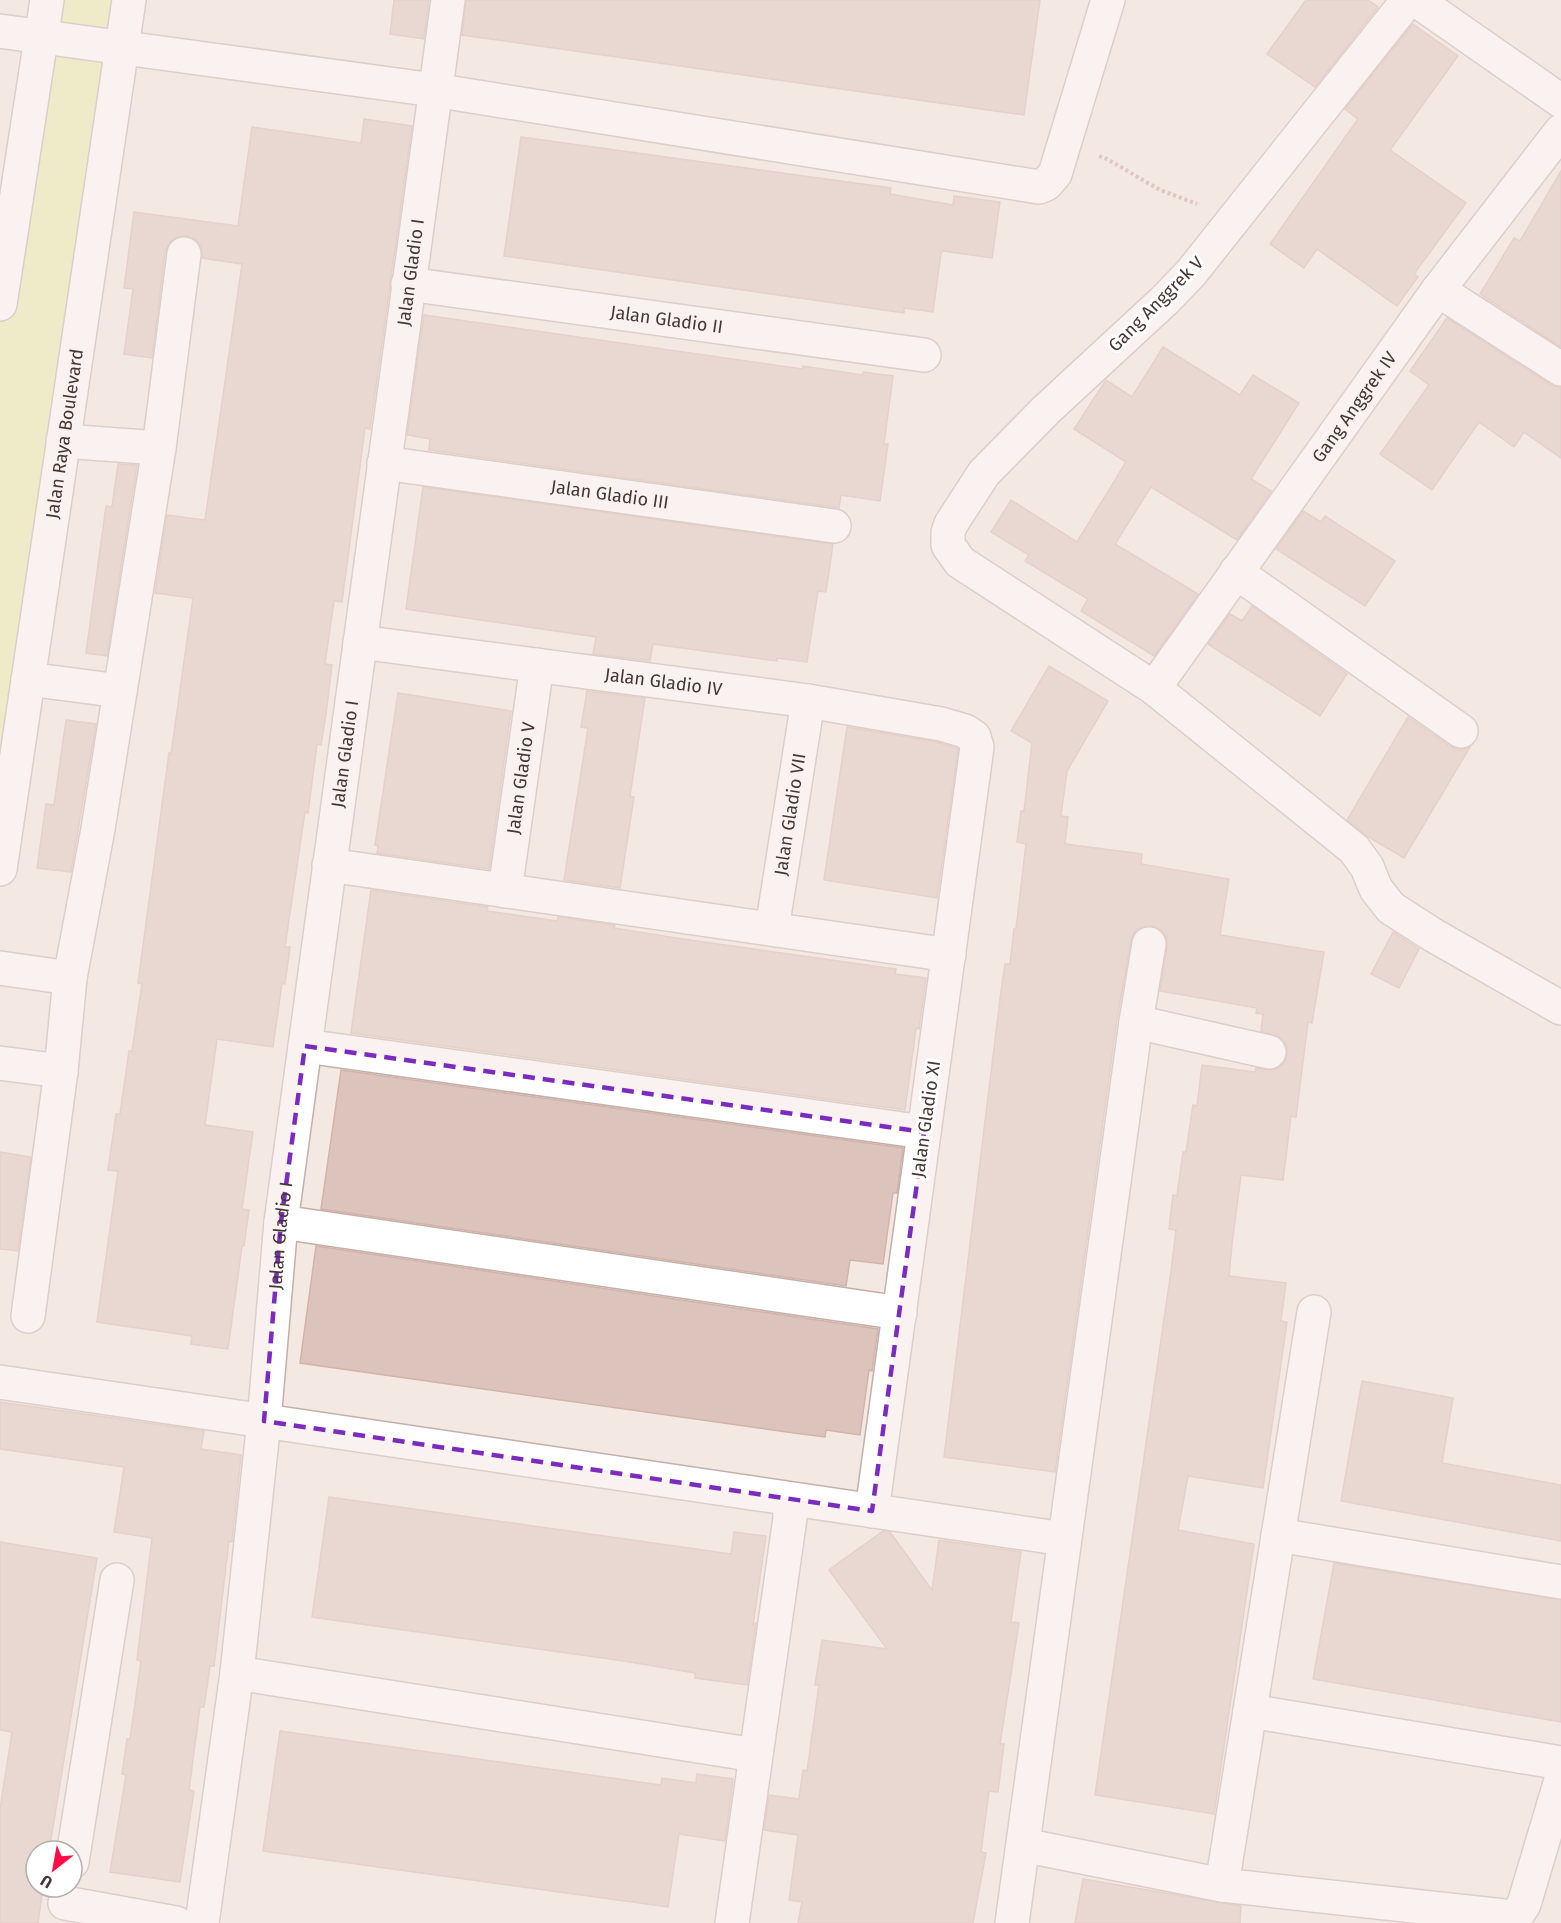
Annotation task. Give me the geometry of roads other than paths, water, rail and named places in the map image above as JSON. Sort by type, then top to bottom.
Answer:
[{"type":"street","points":[[0,304],[47,0]]},
{"type":"street","name":"Jalan Raya Boulevard","points":[[0,869],[129,0]]},
{"type":"street","name":"Jalan Gladio I","points":[[202,1923],[237,1673],[264,1421],[281,1222],[448,0]]},
{"type":"street","points":[[0,32],[434,90],[1039,187],[1046,184],[1055,174],[1108,0]]},
{"type":"street","name":"Gang Anggrek V","points":[[1154,688],[960,562],[948,545],[947,536],[951,524],[984,473],[1046,410],[1191,273],[1408,0]]},
{"type":"street","points":[[1416,0],[1561,101]]},
{"type":"street","name":"Gang Anggrek IV","points":[[1154,688],[1438,291],[1561,131]]},
{"type":"street","points":[[28,1316],[61,1071],[70,978],[98,829],[159,448],[184,254]]},
{"type":"street","name":"Jalan Gladio II","points":[[408,284],[924,355]]},
{"type":"street","points":[[1438,291],[1561,369]]},
{"type":"street","points":[[63,441],[159,448]]},
{"type":"street","name":"Jalan Gladio III","points":[[384,464],[834,526]]},
{"type":"street","points":[[1236,572],[1461,731]]},
{"type":"street","name":"Jalan Gladio IV","points":[[360,642],[808,701],[941,724],[965,731]]},
{"type":"street","name":"Jalan Gladio V","points":[[505,891],[537,665]]},
{"type":"street","points":[[28,679],[120,692]]},
{"type":"street","points":[[1154,688],[1354,849],[1366,867],[1376,890],[1391,908],[1433,935],[1561,1008]]},
{"type":"street","name":"Jalan Gladio VII","points":[[772,929],[808,701]]},
{"type":"street","name":"Jalan Gladio XI","points":[[872,1511],[977,747],[974,737],[965,731]]},
{"type":"street","points":[[329,865],[949,955]]},
{"type":"street","points":[[1012,1923],[1136,1022],[1149,944]]},
{"type":"street","points":[[0,968],[70,978]]},
{"type":"street","points":[[1136,1022],[1269,1052]]},
{"type":"street","points":[[305,1046],[924,1132]]},
{"type":"street","points":[[0,1063],[61,1071]]},
{"type":"street","points":[[281,1222],[900,1313]]},
{"type":"street","points":[[1222,1885],[1314,1312]]},
{"type":"street","points":[[0,1382],[1064,1539]]},
{"type":"street","points":[[732,1923],[790,1518],[789,1499]]},
{"type":"street","points":[[1278,1534],[1561,1582]]},
{"type":"street","points":[[76,1839],[117,1580]]},
{"type":"street","points":[[237,1673],[755,1755]]},
{"type":"street","points":[[1250,1710],[1561,1763]]},
{"type":"street","points":[[1023,1845],[1222,1885],[1513,1917],[1520,1912],[1524,1904],[1561,1780]]},
{"type":"street","points":[[65,1904],[176,1923]]}]
